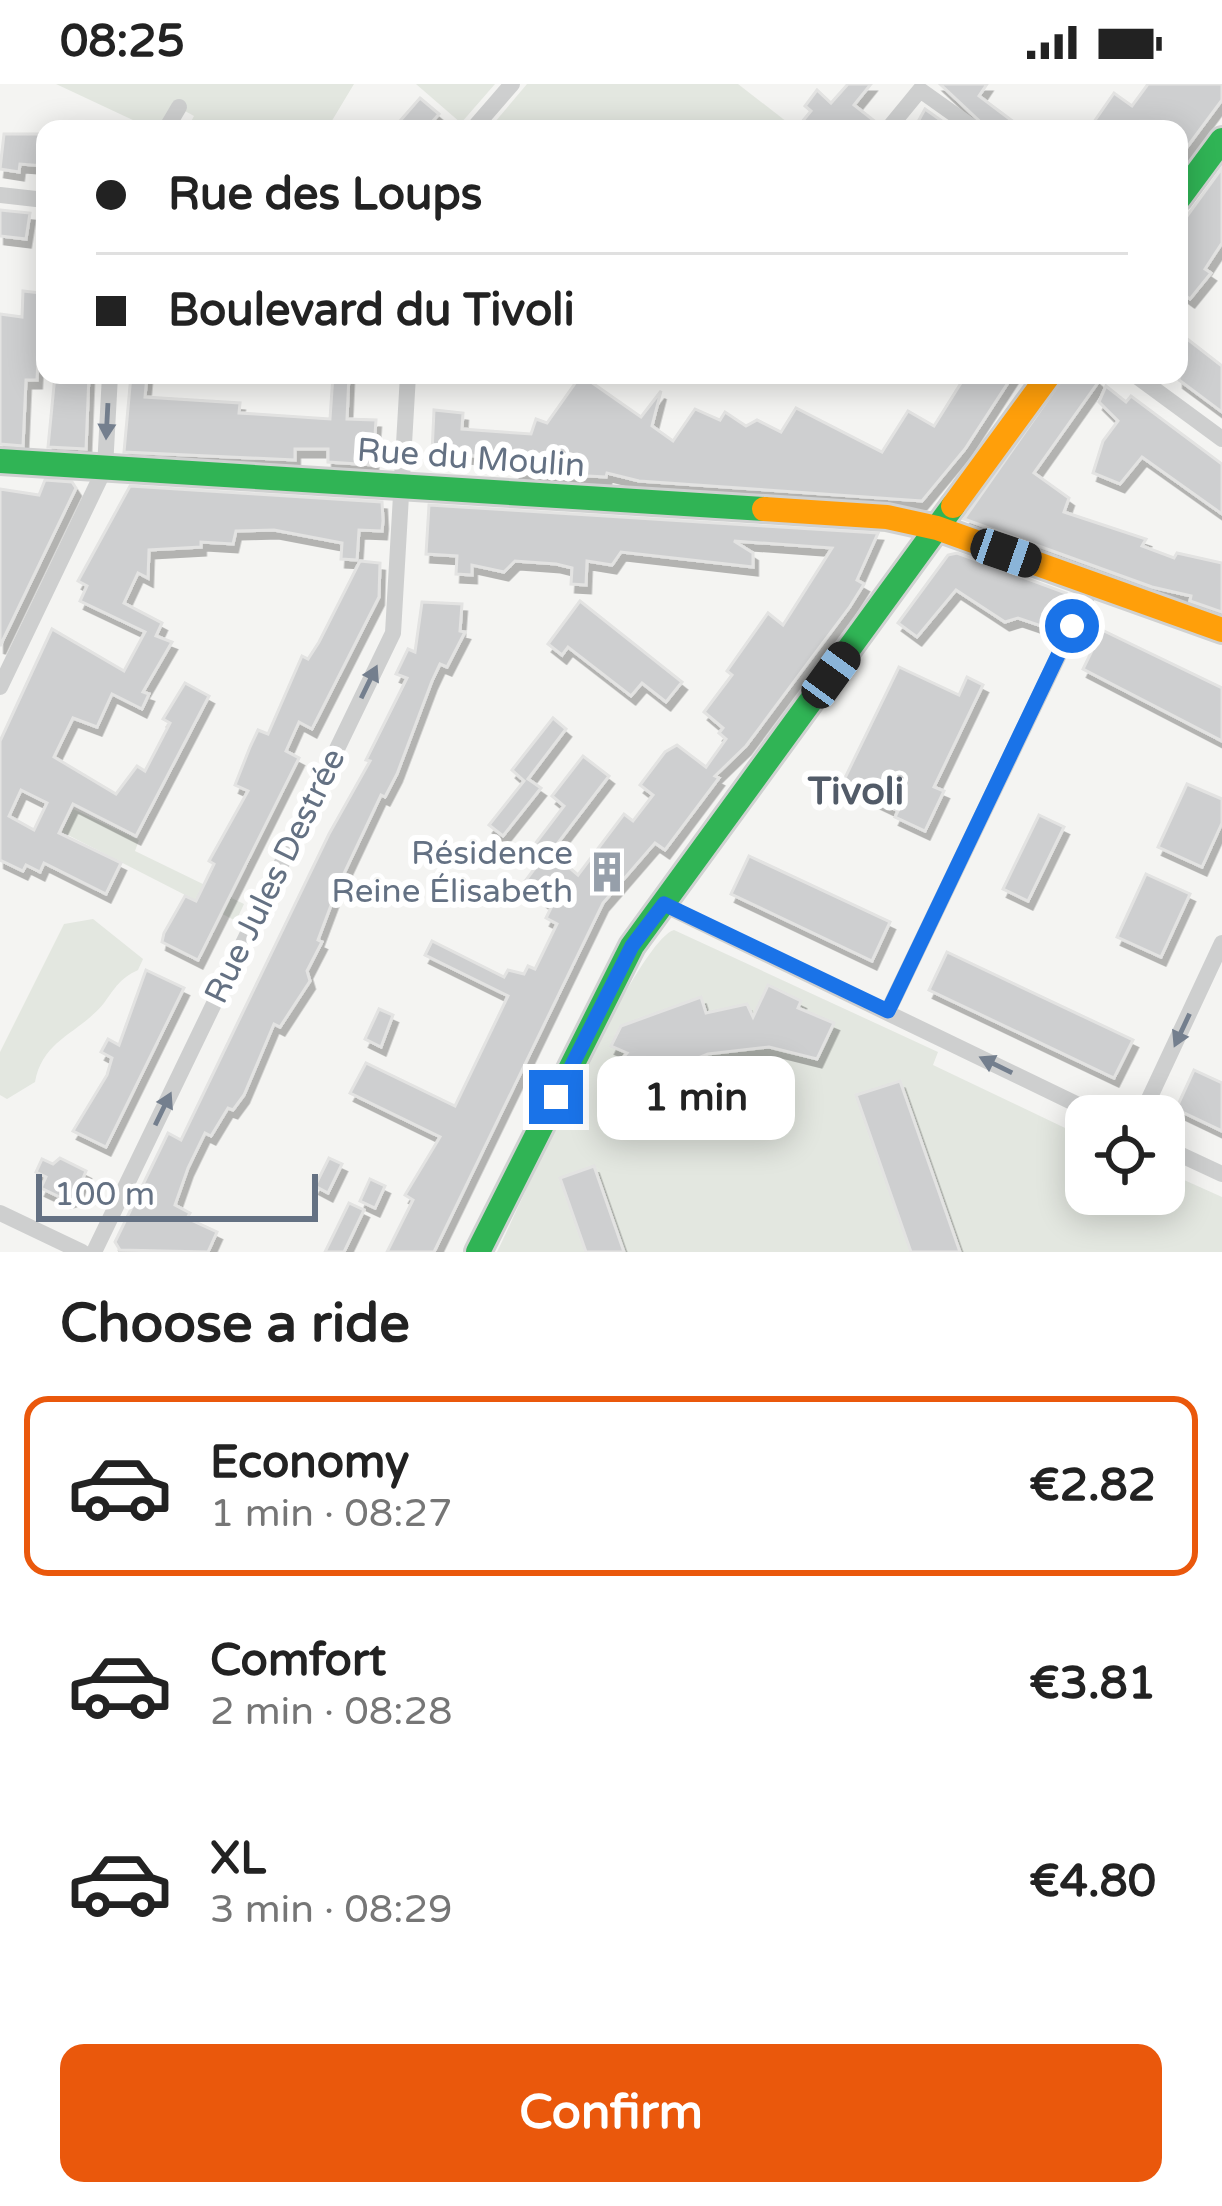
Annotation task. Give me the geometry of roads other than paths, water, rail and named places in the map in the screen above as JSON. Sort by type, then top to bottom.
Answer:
[{"type":"street","points":[[481,120],[512,84]]},
{"type":"street","points":[[896,120],[920,91],[962,120]]},
{"type":"street","points":[[171,120],[179,107]]},
{"type":"street","points":[[1188,186],[1222,140]]},
{"type":"street","points":[[0,195],[36,199]]},
{"type":"street","points":[[0,687],[105,468],[110,384]]},
{"type":"street","name":"Rue Jules Destrée","points":[[94,1252],[393,633],[408,384]]},
{"type":"street","points":[[478,1252],[632,946],[1042,384]]},
{"type":"street","points":[[1147,384],[1222,439]]},
{"type":"street","name":"Rue du Moulin","points":[[0,461],[887,517],[937,528],[1222,630]]},
{"type":"street","points":[[888,1011],[1093,584]]},
{"type":"street","points":[[664,904],[1065,1098]]},
{"type":"street","points":[[1151,1095],[1222,943]]},
{"type":"street","points":[[1185,1157],[1222,1174]]},
{"type":"street","points":[[0,1213],[82,1252]]},
{"type":"place","name":"Résidence Reine Élisabeth","points":[[607,872]]},
{"type":"district","name":"Tivoli","points":[[856,791]]}]
